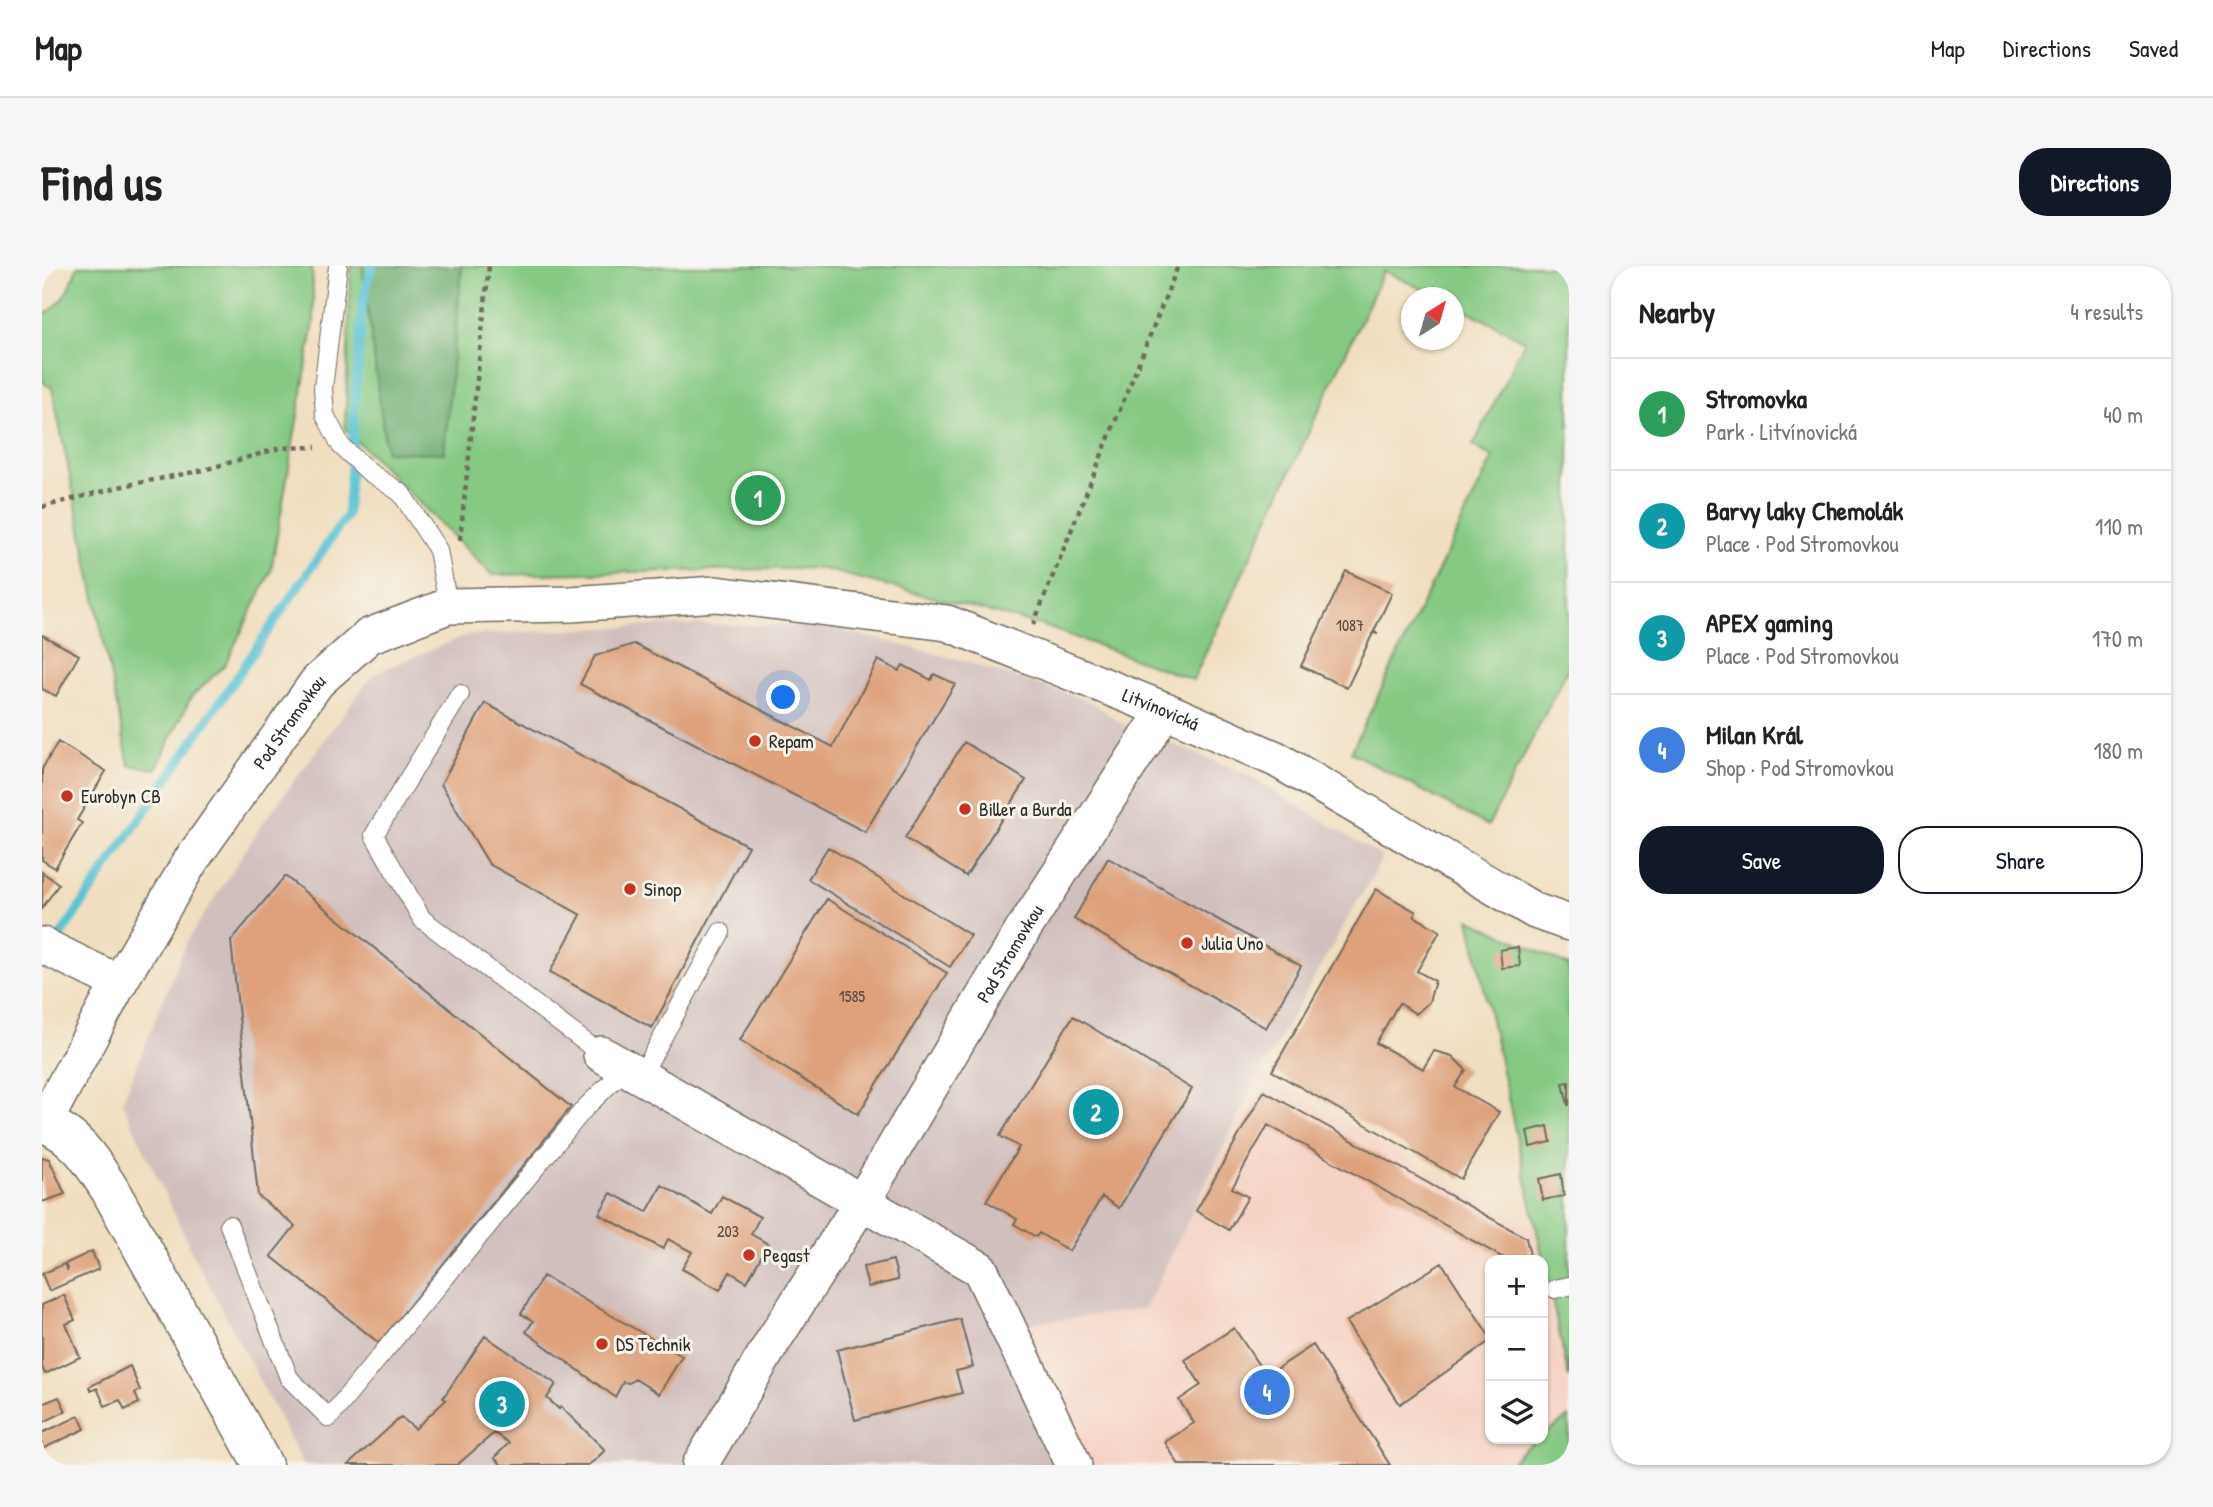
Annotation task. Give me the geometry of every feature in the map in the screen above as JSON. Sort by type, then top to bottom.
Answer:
[{"type":"street","name":"Litvínovická","points":[[716,594],[947,623],[1021,655],[1165,710],[1276,759],[1535,911],[1569,923]]},
{"type":"street","name":"Pod Stromovkou","points":[[43,1123],[119,983],[190,862],[317,682],[369,636],[448,606],[570,604],[716,594]]},
{"type":"street","name":"Pod Stromovkou","points":[[700,1465],[773,1341],[862,1202],[1023,930],[1165,710]]},
{"type":"street","points":[[42,945],[119,983]]},
{"type":"street","points":[[623,1066],[980,1269],[1074,1465]]},
{"type":"street","points":[[43,1123],[65,1132],[83,1148],[110,1190],[263,1465]]},
{"type":"lane","points":[[338,266],[323,388],[326,415],[341,446],[369,472],[401,493],[438,551],[448,606]]},
{"type":"lane","points":[[460,694],[374,835],[422,919],[623,1066]]},
{"type":"lane","points":[[229,1225],[289,1378],[329,1418],[585,1108],[623,1066],[721,932]]},
{"type":"path","points":[[458,553],[489,266]]},
{"type":"path","points":[[1021,655],[1178,266]]},
{"type":"path","points":[[42,507],[123,486],[204,470],[280,448],[341,446]]},
{"type":"shaded area","points":[[667,625],[822,625],[964,661],[1092,702],[1120,723],[1244,773],[1383,857],[1259,1074],[1145,1309],[1023,1324],[1086,1465],[304,1465],[194,1256],[122,1102],[187,941],[261,826],[373,674],[467,635]]},
{"type":"shaded area","points":[[1259,1074],[1536,1231],[1542,1255],[1485,1255],[1485,1444],[1533,1444],[1509,1465],[1086,1465],[1023,1324],[1146,1309]]},
{"type":"shaded area","points":[[1548,1284],[1569,1378],[1569,1417],[1548,1432]]},
{"type":"green space","points":[[77,266],[312,266],[314,322],[271,571],[225,665],[191,697],[156,769],[129,765],[52,388],[42,382],[42,315],[55,306],[65,294]]},
{"type":"green space","points":[[351,266],[1569,266],[1569,667],[1488,826],[1351,752],[1493,457],[1473,446],[1525,341],[1464,309],[1464,287],[1418,287],[1384,271],[1193,680],[1044,626],[819,568],[492,575],[345,429]]},
{"type":"green space","points":[[362,266],[462,266],[444,453],[386,452]]},
{"type":"green space","points":[[1469,919],[1569,966],[1569,1378],[1548,1282],[1548,1255],[1542,1255]]},
{"type":"green space","points":[[1569,1417],[1569,1465],[1509,1465],[1531,1444],[1548,1444],[1548,1432]]},
{"type":"building","points":[[1346,571],[1392,593],[1374,631],[1378,634],[1373,633],[1347,688],[1301,666]]},
{"type":"building","points":[[42,635],[79,655],[56,696],[42,689]]},
{"type":"building","name":"Repam","points":[[634,644],[833,747],[878,660],[899,671],[903,665],[931,680],[934,674],[955,684],[865,832],[580,684],[595,656]]},
{"type":"building","name":"Sinop","points":[[485,703],[748,846],[652,1028],[550,972],[581,915],[489,864],[441,784]]},
{"type":"building","name":"Eurobyn CB","points":[[58,742],[106,771],[77,820],[82,823],[55,868],[42,860],[42,769]]},
{"type":"building","name":"Biller a Burda","points":[[964,742],[1026,780],[966,876],[905,838]]},
{"type":"building","points":[[828,847],[970,935],[950,967],[808,879]]},
{"type":"building","name":"Julia Uno","points":[[1108,858],[1301,966],[1266,1028],[1074,919]]},
{"type":"building","points":[[42,872],[59,884],[42,908]]},
{"type":"building","points":[[285,876],[571,1107],[379,1343],[271,1256],[295,1226],[258,1196],[231,941]]},
{"type":"building","points":[[1376,889],[1416,912],[1414,916],[1440,931],[1417,971],[1435,981],[1429,1002],[1416,1014],[1399,1003],[1376,1043],[1423,1069],[1434,1051],[1452,1056],[1466,1070],[1455,1087],[1499,1112],[1461,1179],[1272,1071]]},
{"type":"building","points":[[827,899],[947,973],[858,1114],[740,1040]]},
{"type":"building","points":[[1518,947],[1520,966],[1502,968],[1500,950]]},
{"type":"building","points":[[1073,1016],[1192,1089],[1119,1208],[1102,1197],[1069,1251],[1039,1233],[1036,1237],[1014,1224],[1017,1219],[986,1201],[1019,1147],[1000,1136]]},
{"type":"building","points":[[1569,1082],[1569,1105],[1568,1105],[1563,1083]]},
{"type":"building","points":[[1264,1091],[1526,1238],[1530,1255],[1498,1255],[1268,1125],[1232,1188],[1248,1197],[1229,1230],[1196,1211]]},
{"type":"building","points":[[1548,1126],[1551,1142],[1530,1147],[1527,1131]]},
{"type":"building","points":[[42,1157],[49,1159],[65,1194],[42,1202]]},
{"type":"building","points":[[1561,1174],[1564,1196],[1543,1200],[1539,1179]]},
{"type":"building","points":[[662,1185],[712,1214],[722,1196],[760,1217],[751,1234],[768,1244],[747,1282],[730,1272],[720,1290],[682,1269],[692,1252],[668,1239],[663,1249],[599,1214],[611,1193],[647,1212]]},
{"type":"building","points":[[92,1251],[99,1269],[49,1291],[42,1274],[64,1264],[68,1271],[65,1264]]},
{"type":"building","points":[[893,1260],[898,1280],[868,1287],[863,1267]]},
{"type":"building","points":[[1442,1263],[1485,1329],[1485,1344],[1400,1404],[1346,1322]]},
{"type":"building","name":"DS Technik","points":[[543,1276],[682,1356],[659,1394],[635,1379],[629,1383],[623,1382],[615,1397],[526,1332],[533,1321],[521,1314]]},
{"type":"building","points":[[64,1295],[75,1320],[66,1324],[80,1357],[45,1374],[42,1367],[42,1305]]},
{"type":"building","points":[[960,1319],[973,1367],[956,1371],[962,1393],[855,1420],[837,1350]]},
{"type":"building","points":[[1234,1328],[1266,1376],[1313,1345],[1390,1465],[1179,1465],[1165,1442],[1194,1423],[1179,1400],[1201,1385],[1185,1360]]},
{"type":"building","points":[[485,1336],[556,1384],[547,1398],[559,1409],[561,1407],[605,1450],[595,1460],[588,1465],[502,1465],[494,1458],[509,1443],[494,1433],[457,1465],[348,1465],[401,1417],[415,1429],[446,1400],[443,1398]]},
{"type":"building","points":[[130,1366],[140,1390],[135,1393],[139,1403],[125,1410],[120,1400],[105,1406],[97,1388],[91,1391],[89,1387]]},
{"type":"building","points":[[59,1397],[66,1411],[42,1423],[42,1404]]},
{"type":"building","points":[[79,1416],[85,1429],[42,1449],[42,1433]]},
{"type":"building","points":[[1569,1459],[1569,1465],[1560,1465],[1559,1460]]},
{"type":"waterway","points":[[352,447],[363,300],[372,266]]},
{"type":"waterway","points":[[56,942],[347,515],[351,465]]},
{"type":"place","name":"Stromovka","points":[[758,498]]},
{"type":"place","name":"Repam","points":[[755,741]]},
{"type":"place","name":"Eurobyn CB","points":[[67,796]]},
{"type":"place","name":"Biller a Burda","points":[[965,809]]},
{"type":"place","name":"Sinop","points":[[630,889]]},
{"type":"place","name":"Julia Uno","points":[[1187,943]]},
{"type":"place","name":"Barvy laky Chemolák","points":[[1096,1112]]},
{"type":"place","name":"Pegast","points":[[749,1255]]},
{"type":"place","name":"DS Technik","points":[[602,1344]]},
{"type":"place","name":"Milan Král","points":[[1267,1392]]},
{"type":"place","name":"APEX gaming","points":[[502,1404]]}]
